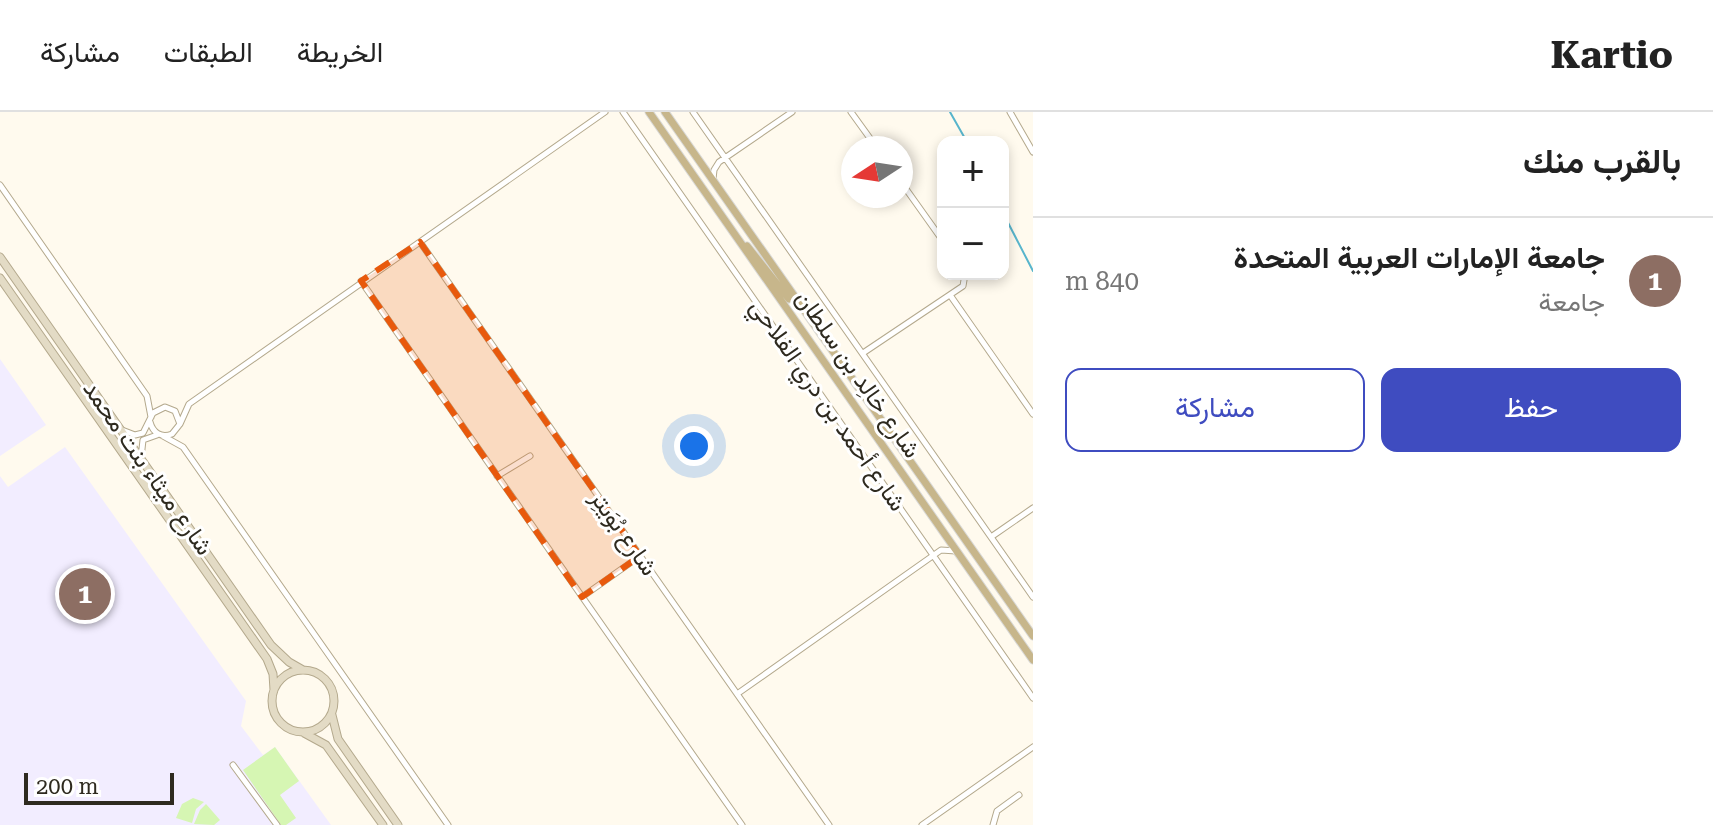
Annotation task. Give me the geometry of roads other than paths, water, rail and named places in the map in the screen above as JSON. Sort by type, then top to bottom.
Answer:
[{"type":"main road","name":"شارع خالِد بن سلطان","points":[[649,112],[1033,660]]},
{"type":"main road","name":"شارع خالِد بن سلطان","points":[[665,112],[1033,636]]},
{"type":"main road","points":[[741,243],[753,251],[789,299],[796,298]]},
{"type":"main road","name":"شارع ميثاء بنت محمد","points":[[0,257],[277,651],[303,670]]},
{"type":"main road","name":"شارع ميثاء بنت محمد","points":[[0,278],[267,659],[273,674],[274,690]]},
{"type":"main road","points":[[383,825],[326,745],[313,736],[285,726],[275,715],[274,690],[288,674],[303,670],[317,673],[328,683],[334,696],[332,726],[338,739],[398,825]]},
{"type":"main road","points":[[298,732],[319,727],[332,711]]},
{"type":"street","points":[[122,430],[139,434],[156,410],[189,404],[605,112]]},
{"type":"street","name":"شارع أحمد بن دري الفلاحي","points":[[623,112],[1033,698]]},
{"type":"street","points":[[693,112],[1033,597]]},
{"type":"street","points":[[699,160],[709,164],[719,162],[792,112]]},
{"type":"street","points":[[851,112],[868,136]]},
{"type":"street","points":[[1010,112],[1033,152]]},
{"type":"street","points":[[713,180],[719,162]]},
{"type":"street","points":[[0,185],[147,396],[151,419],[161,435],[183,447]]},
{"type":"street","points":[[913,199],[937,233]]},
{"type":"street","name":"شارع بُوَيتِر","points":[[420,242],[829,825]]},
{"type":"street","points":[[863,353],[963,286],[964,280]]},
{"type":"street","points":[[361,281],[742,825]]},
{"type":"street","points":[[950,295],[1033,414]]},
{"type":"street","points":[[147,396],[178,414],[183,447],[448,825]]},
{"type":"street","points":[[142,459],[143,440],[149,436],[172,434],[189,404]]},
{"type":"street","points":[[497,476],[530,456]]},
{"type":"street","points":[[991,537],[1033,508]]},
{"type":"street","points":[[941,550],[945,534]]},
{"type":"street","points":[[737,694],[933,555],[941,550],[956,551]]},
{"type":"street","points":[[582,597],[640,556]]},
{"type":"street","points":[[922,825],[1033,747]]},
{"type":"street","points":[[233,765],[277,825]]},
{"type":"street","points":[[993,825],[997,811],[1019,795]]},
{"type":"waterway","points":[[950,112],[964,136]]},
{"type":"waterway","points":[[1009,225],[1033,271]]},
{"type":"place","name":"جامعة الإمارات العربية المتحدة","points":[[85,594]]}]
